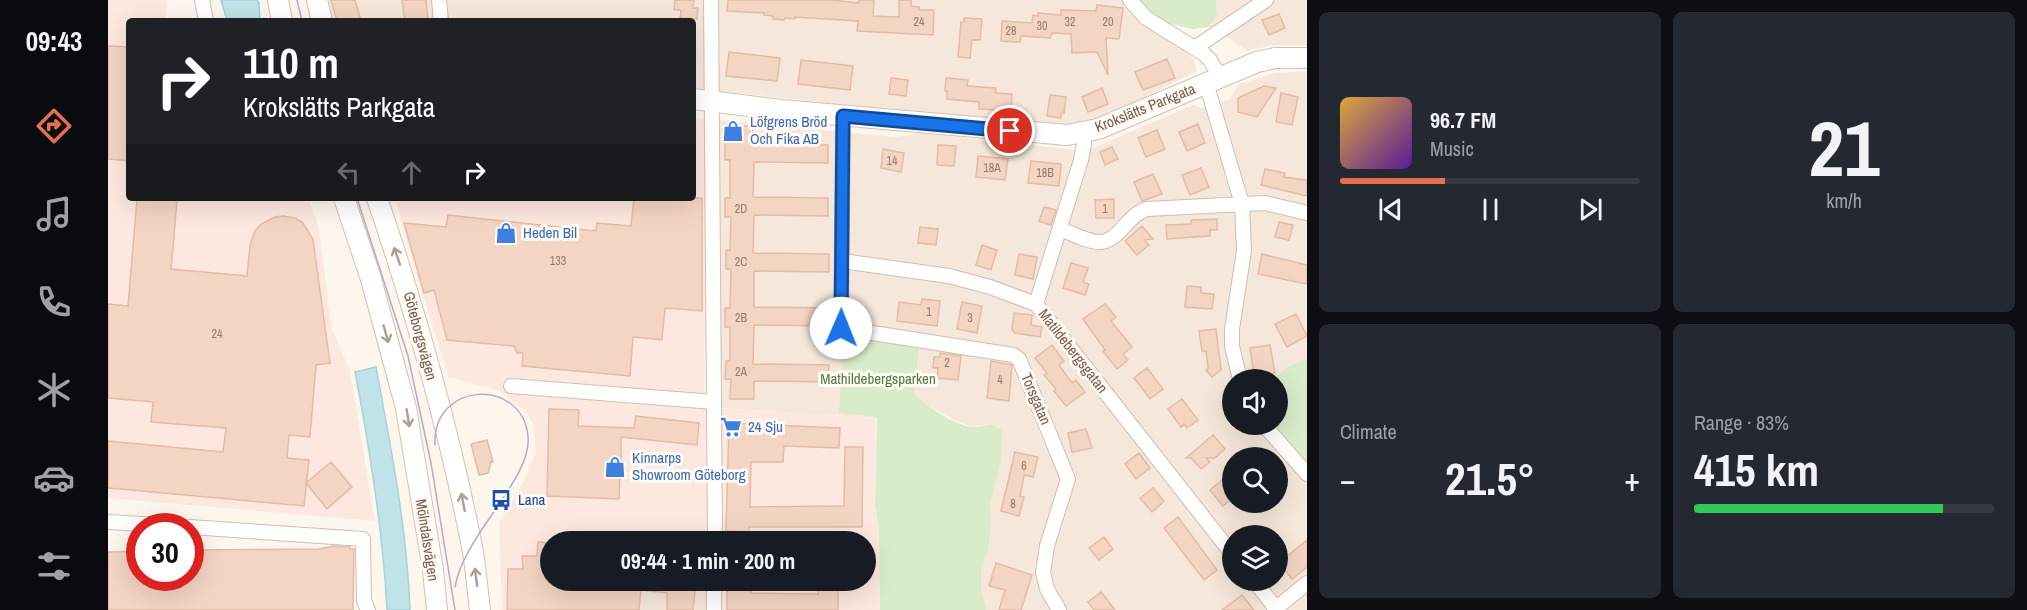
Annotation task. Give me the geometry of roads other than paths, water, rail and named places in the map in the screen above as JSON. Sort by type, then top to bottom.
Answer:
[{"type":"main road","points":[[278,0],[281,18]]},
{"type":"main road","points":[[317,0],[321,18]]},
{"type":"main road","name":"Krokslätts Parkgata","points":[[703,100],[843,116],[1051,135],[1083,134],[1257,62],[1275,58],[1307,58]]},
{"type":"main road","name":"Göteborgsvägen","points":[[345,201],[371,279],[396,367],[417,470]]},
{"type":"main road","name":"Göteborgsvägen","points":[[378,201],[402,271],[458,476],[472,544],[480,610]]},
{"type":"main road","name":"Mölndalsvägen","points":[[417,470],[437,610]]},
{"type":"street","points":[[202,0],[205,18]]},
{"type":"street","points":[[439,0],[441,18]]},
{"type":"street","points":[[711,0],[703,100],[714,402],[715,531]]},
{"type":"street","points":[[1130,0],[1146,18],[1196,47],[1210,60],[1242,204],[1244,251],[1232,329],[1232,346],[1237,369]]},
{"type":"street","points":[[1196,47],[1224,26],[1266,0]]},
{"type":"street","points":[[842,261],[843,116]]},
{"type":"street","points":[[1036,304],[1081,160],[1083,134]]},
{"type":"street","points":[[1060,230],[1101,242],[1112,238],[1141,210],[1274,204],[1307,213]]},
{"type":"street","name":"Matildebergsgatan","points":[[842,261],[949,276],[990,287],[1036,304],[1222,541]]},
{"type":"street","name":"Torsgatan","points":[[842,261],[841,328],[1013,355],[1019,359],[1068,479],[1047,546],[1043,572],[1047,589],[1059,610]]},
{"type":"street","points":[[512,386],[714,402]]},
{"type":"street","points":[[1273,435],[1307,474]]},
{"type":"street","points":[[108,522],[126,523]]},
{"type":"street","points":[[204,528],[363,538],[364,602],[368,610]]},
{"type":"street","points":[[1262,591],[1276,609],[1307,583]]},
{"type":"street","points":[[714,591],[714,610]]},
{"type":"water","points":[[221,0],[257,0],[259,3],[260,18],[226,18]]},
{"type":"water","points":[[376,367],[402,518],[410,610],[387,610],[375,490],[355,372]]},
{"type":"tram line","points":[[297,0],[301,18]]},
{"type":"tram line","points":[[358,201],[408,356],[431,463],[455,610]]},
{"type":"tram line","points":[[435,445],[438,424],[447,408],[462,398],[478,394],[495,396],[511,404],[522,417],[528,436],[527,452],[520,470],[470,548],[455,587]]},
{"type":"place","name":"Löfgrens Bröd Och Fika AB","points":[[733,131]]},
{"type":"place","name":"Heden Bil","points":[[506,233]]},
{"type":"place","name":"24 Sju","points":[[731,427]]},
{"type":"place","name":"Kinnarps Showroom Göteborg","points":[[615,467]]},
{"type":"place","name":"Lana","points":[[501,500]]},
{"type":"park label","name":"Mathildebergsparken","points":[[878,379]]}]
